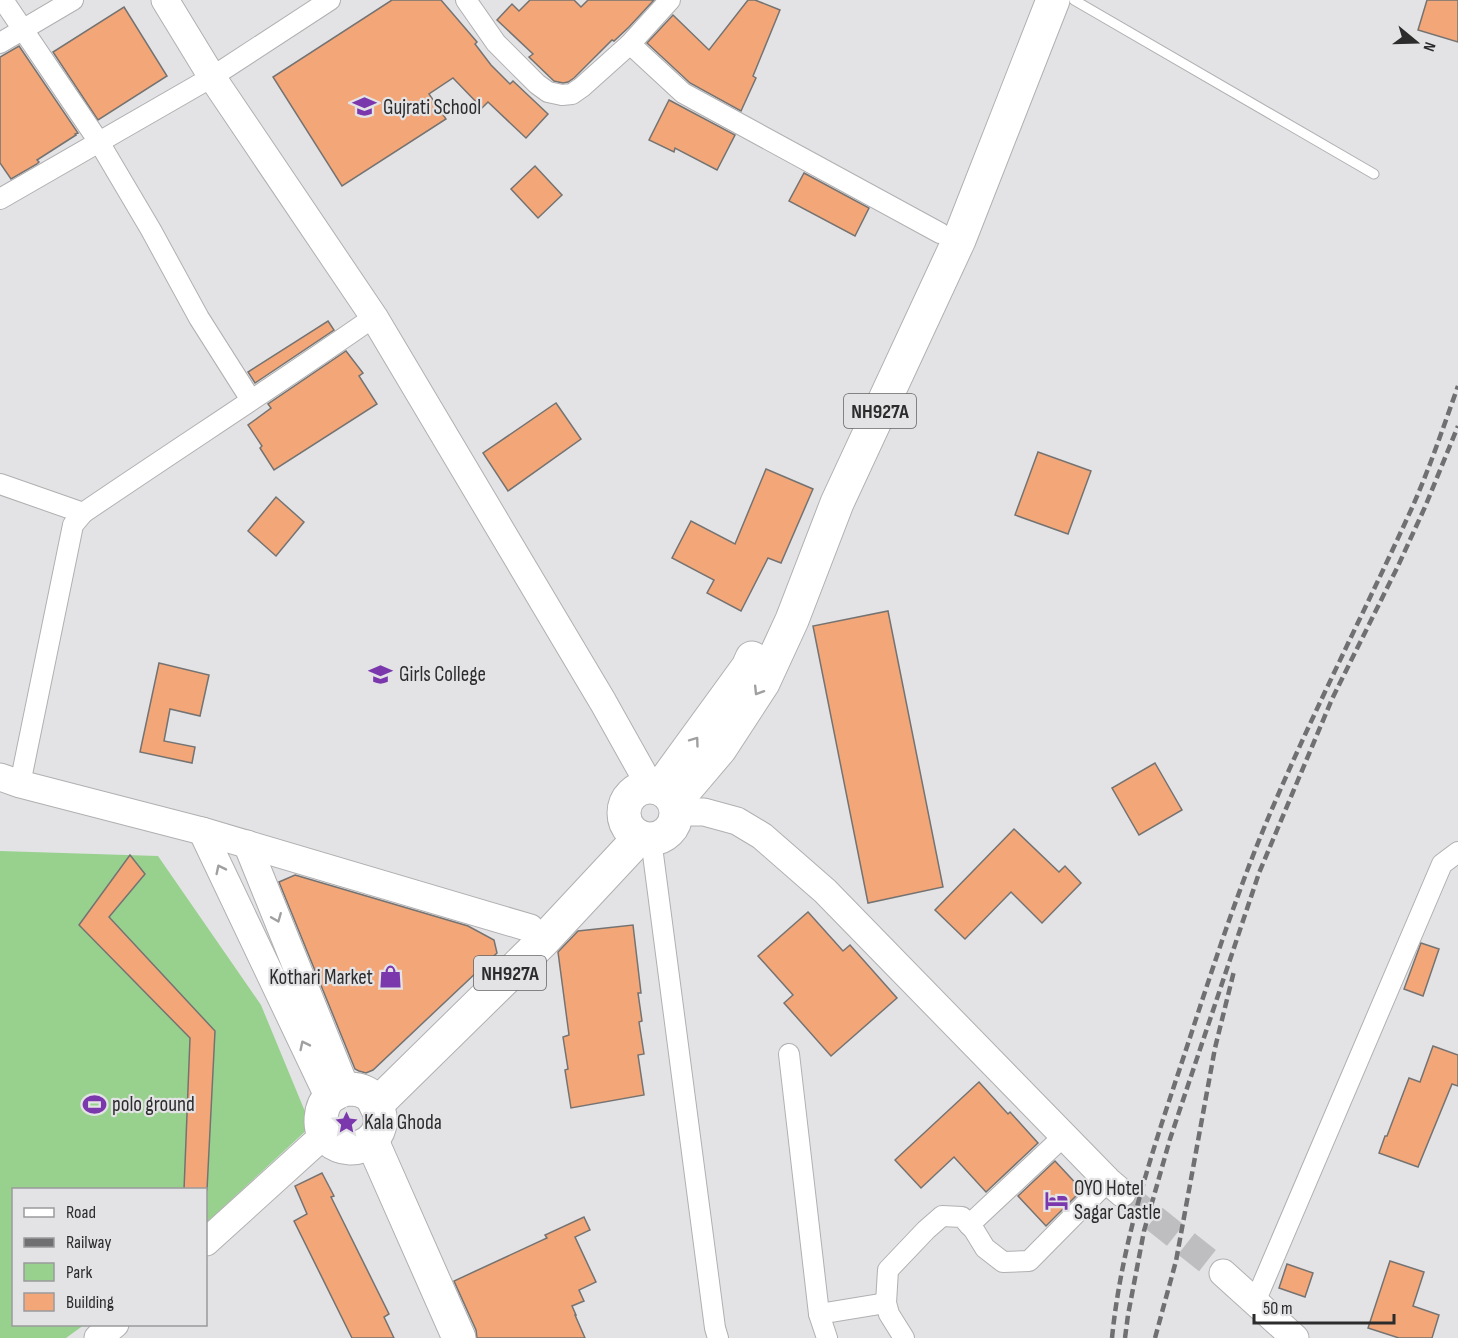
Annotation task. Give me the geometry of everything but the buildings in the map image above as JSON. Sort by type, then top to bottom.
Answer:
[{"type":"highway","name":"NH927A","points":[[665,797],[748,667],[940,233],[1030,0]]},
{"type":"highway","name":"NH927A","points":[[665,797],[720,749],[763,683],[792,620],[837,503],[959,240],[1053,0]]},
{"type":"highway","name":"NH927A","points":[[640,788],[665,797],[675,822],[669,831],[660,837],[639,833],[624,813],[626,803],[640,788]]},
{"type":"highway","name":"NH927A","points":[[354,1096],[530,928],[575,881],[639,833]]},
{"type":"highway","name":"NH927A","points":[[324,1135],[321,1127],[321,1111],[354,1096],[543,941],[639,833]]},
{"type":"highway","points":[[324,1135],[342,1148],[365,1144],[380,1127],[380,1111],[354,1096]]},
{"type":"highway","points":[[365,1144],[443,1338]]},
{"type":"highway","points":[[365,1144],[459,1338]]},
{"type":"main road","points":[[165,0],[212,77],[374,317],[597,692],[665,797],[704,812],[737,821],[762,836],[825,891],[1115,1187]]},
{"type":"main road","points":[[10,780],[202,831],[530,928]]},
{"type":"main road","points":[[202,831],[354,1096]]},
{"type":"main road","points":[[247,844],[354,1096]]},
{"type":"main road","points":[[207,1241],[324,1135]]},
{"type":"main road","points":[[1223,1273],[1295,1338]]},
{"type":"main road","points":[[98,1338],[113,1326]]},
{"type":"street","points":[[3,0],[99,142],[152,230],[200,318],[251,400]]},
{"type":"street","points":[[0,43],[74,0]]},
{"type":"street","points":[[0,199],[212,77],[330,0]]},
{"type":"street","points":[[466,0],[496,43],[537,84],[548,92],[562,95],[572,94],[630,44],[670,0]]},
{"type":"street","points":[[630,44],[683,93],[940,233]]},
{"type":"street","points":[[10,780],[73,525],[83,513],[374,317]]},
{"type":"street","points":[[0,484],[83,513]]},
{"type":"street","points":[[639,833],[718,1338]]},
{"type":"street","points":[[1256,1302],[1442,864],[1458,852]]},
{"type":"street","points":[[789,1054],[819,1314],[827,1338]]},
{"type":"street","points":[[969,1225],[1065,1135]]},
{"type":"street","points":[[904,1338],[889,1314],[886,1303],[888,1270],[942,1216],[962,1217],[985,1248],[1003,1262],[1029,1262],[1115,1187]]},
{"type":"street","points":[[819,1314],[886,1303]]},
{"type":"lane","points":[[1074,0],[1374,174]]},
{"type":"green space","points":[[0,851],[158,856],[261,1005],[311,1126],[207,1222],[207,1188],[12,1188],[12,1326],[83,1326],[66,1338],[0,1338]]},
{"type":"tunnel","points":[[1122,1193],[1223,1273]]},
{"type":"railway","points":[[1112,1338],[1122,1270],[1147,1170],[1256,847],[1286,777],[1418,495],[1458,386]]},
{"type":"railway","points":[[1125,1338],[1144,1231],[1170,1139],[1259,873],[1332,699],[1398,566],[1458,426]]},
{"type":"railway","points":[[1155,1338],[1176,1261],[1215,1048],[1234,971]]},
{"type":"place","name":"Gujrati School","points":[[365,107]]},
{"type":"place","name":"Girls College","points":[[381,674]]},
{"type":"place","name":"Kothari Market","points":[[391,977]]},
{"type":"place","name":"polo ground","points":[[94,1104]]},
{"type":"place","name":"Kala Ghoda","points":[[346,1122]]},
{"type":"place","name":"OYO Hotel Sagar Castle","points":[[1056,1200]]}]
